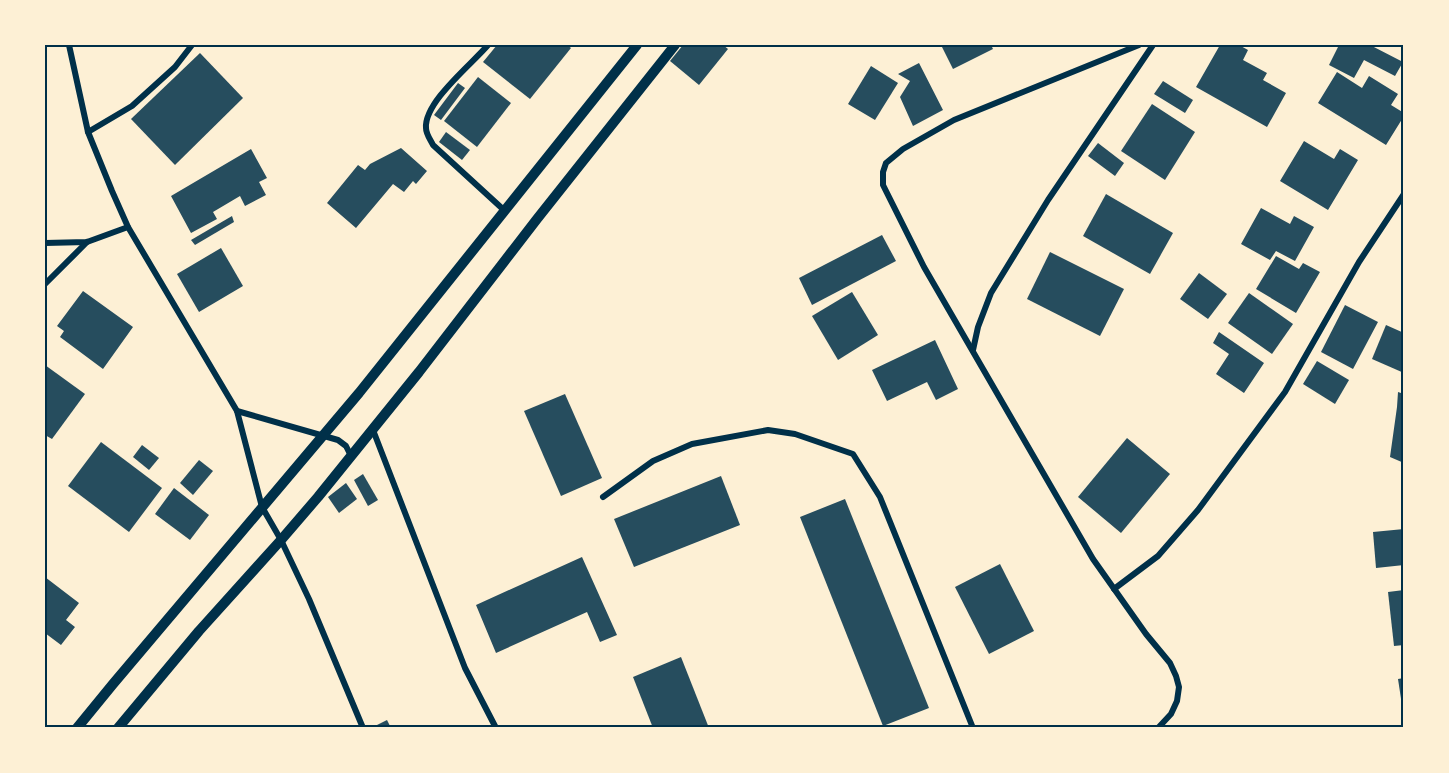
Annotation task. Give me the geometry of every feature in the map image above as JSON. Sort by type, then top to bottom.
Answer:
[{"type":"street","points":[[69,45],[88,132],[128,227],[237,411],[262,507],[281,540],[309,599],[363,728]]},
{"type":"street","points":[[88,132],[132,106],[175,67],[192,45]]},
{"type":"street","points":[[488,45],[433,104],[426,119],[425,131],[433,145],[505,211]]},
{"type":"street","points":[[77,728],[323,436],[637,45]]},
{"type":"street","points":[[118,728],[351,456],[675,45]]},
{"type":"street","points":[[1138,45],[954,120],[903,149],[886,163],[883,172],[888,195],[924,267],[1093,559],[1146,634],[1170,663],[1179,687],[1177,701],[1171,714],[1158,728]]},
{"type":"street","points":[[973,351],[978,327],[992,293],[1048,200],[1153,45]]},
{"type":"street","points":[[1114,589],[1158,556],[1198,510],[1285,392],[1359,262],[1404,194]]},
{"type":"street","points":[[45,243],[87,242],[128,227]]},
{"type":"street","points":[[45,284],[87,242]]},
{"type":"street","points":[[237,411],[338,440],[346,446],[351,456]]},
{"type":"street","points":[[372,430],[465,668],[496,728]]},
{"type":"street","points":[[603,497],[653,461],[692,444],[768,430],[795,434],[853,454],[880,497],[974,728]]},
{"type":"building","points":[[497,45],[567,45],[571,48],[530,99],[483,62]]},
{"type":"building","points":[[683,45],[723,45],[728,49],[699,85],[670,61]]},
{"type":"building","points":[[941,45],[991,45],[993,49],[953,69]]},
{"type":"building","points":[[1220,45],[1239,45],[1248,50],[1243,60],[1267,73],[1263,80],[1286,93],[1267,127],[1196,87]]},
{"type":"building","points":[[1339,45],[1370,45],[1403,62],[1395,76],[1364,60],[1354,78],[1329,65]]},
{"type":"building","points":[[200,53],[243,98],[175,165],[131,119]]},
{"type":"building","points":[[919,63],[943,110],[913,126],[900,97],[910,81],[898,74]]},
{"type":"building","points":[[871,66],[898,83],[875,120],[848,104]]},
{"type":"building","points":[[1337,72],[1362,88],[1369,76],[1398,94],[1391,105],[1404,113],[1404,116],[1386,145],[1318,103]]},
{"type":"building","points":[[478,77],[511,103],[477,147],[444,121]]},
{"type":"building","points":[[1163,81],[1193,100],[1185,113],[1154,94]]},
{"type":"building","points":[[458,83],[465,88],[441,120],[434,115]]},
{"type":"building","points":[[1152,104],[1195,132],[1165,180],[1121,151]]},
{"type":"building","points":[[446,132],[470,150],[462,160],[439,142]]},
{"type":"building","points":[[1304,141],[1334,159],[1340,149],[1358,160],[1328,210],[1280,181]]},
{"type":"building","points":[[1098,143],[1124,163],[1115,176],[1088,156]]},
{"type":"building","points":[[401,148],[427,171],[416,184],[413,181],[404,192],[393,184],[356,228],[327,203],[358,165],[365,170],[370,164]]},
{"type":"building","points":[[251,149],[267,178],[259,182],[266,195],[245,206],[240,196],[213,212],[217,219],[191,233],[171,196]]},
{"type":"building","points":[[1106,194],[1173,233],[1150,274],[1083,236]]},
{"type":"building","points":[[1261,208],[1290,224],[1294,216],[1314,227],[1295,261],[1276,251],[1270,260],[1241,244]]},
{"type":"building","points":[[232,216],[234,222],[195,245],[191,240]]},
{"type":"building","points":[[882,235],[896,261],[812,305],[799,278]]},
{"type":"building","points":[[221,248],[243,286],[199,312],[177,274]]},
{"type":"building","points":[[1050,252],[1124,289],[1100,336],[1027,299]]},
{"type":"building","points":[[1276,256],[1299,269],[1303,263],[1320,272],[1296,313],[1256,289]]},
{"type":"building","points":[[1199,273],[1227,294],[1208,319],[1180,299]]},
{"type":"building","points":[[83,291],[133,327],[103,369],[60,337],[64,331],[57,326]]},
{"type":"building","points":[[852,292],[878,335],[838,360],[812,316]]},
{"type":"building","points":[[1249,293],[1293,324],[1272,354],[1228,323]]},
{"type":"building","points":[[1345,305],[1378,322],[1353,369],[1321,352]]},
{"type":"building","points":[[1386,325],[1404,333],[1404,373],[1372,359]]},
{"type":"building","points":[[1219,332],[1264,363],[1244,393],[1216,374],[1229,354],[1213,343]]},
{"type":"building","points":[[935,340],[958,389],[936,400],[927,382],[887,401],[872,370]]},
{"type":"building","points":[[1317,361],[1349,380],[1335,404],[1303,384]]},
{"type":"building","points":[[45,365],[85,394],[52,439],[45,435]]},
{"type":"building","points":[[1398,392],[1404,394],[1404,463],[1390,457]]},
{"type":"building","points":[[565,394],[602,478],[561,496],[524,411]]},
{"type":"building","points":[[1127,438],[1170,474],[1121,533],[1078,497]]},
{"type":"building","points":[[101,442],[162,488],[129,532],[68,486]]},
{"type":"building","points":[[142,445],[159,458],[149,470],[133,457]]},
{"type":"building","points":[[199,460],[213,471],[193,495],[180,483]]},
{"type":"building","points":[[363,474],[378,500],[368,506],[354,480]]},
{"type":"building","points":[[721,476],[740,525],[634,567],[614,519]]},
{"type":"building","points":[[346,483],[357,499],[339,513],[328,497]]},
{"type":"building","points":[[174,488],[209,515],[190,540],[155,514]]},
{"type":"building","points":[[845,499],[929,708],[883,726],[800,517]]},
{"type":"building","points":[[1404,529],[1404,565],[1376,568],[1373,532]]},
{"type":"building","points":[[582,557],[617,635],[600,642],[587,612],[496,653],[476,605]]},
{"type":"building","points":[[1000,564],[1034,631],[989,654],[955,587]]},
{"type":"building","points":[[45,577],[79,603],[66,620],[75,627],[61,645],[45,633]]},
{"type":"building","points":[[1404,590],[1404,645],[1394,646],[1388,592]]},
{"type":"building","points":[[681,657],[709,728],[653,728],[633,677]]},
{"type":"building","points":[[1404,678],[1404,712],[1403,712],[1398,679]]},
{"type":"building","points":[[387,720],[391,728],[371,728]]}]
